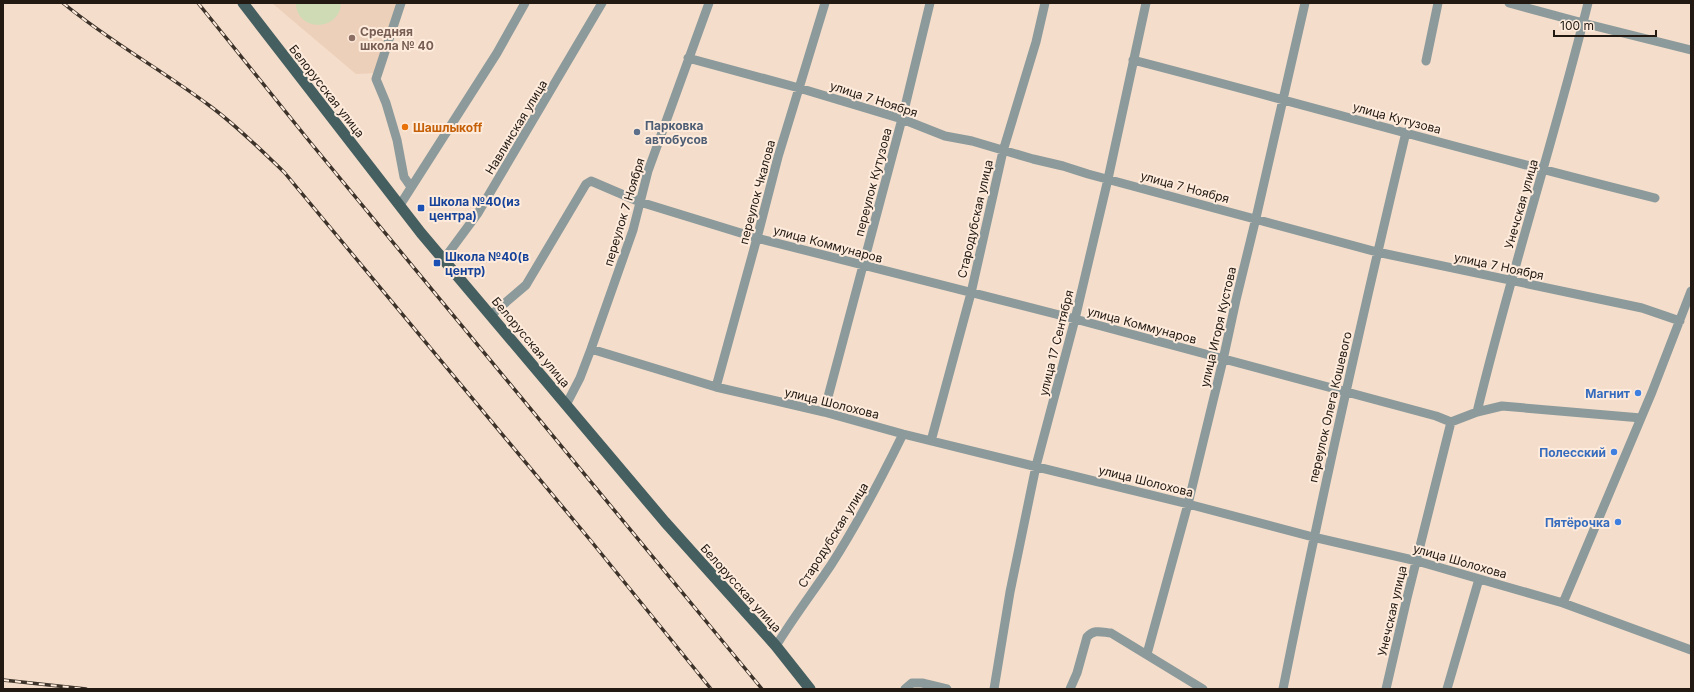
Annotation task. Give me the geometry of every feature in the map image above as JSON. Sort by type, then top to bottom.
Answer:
[{"type":"main road","name":"Белорусская улица","points":[[242,3],[444,259],[665,522],[776,646],[810,689]]},
{"type":"street","points":[[400,3],[376,79],[386,103],[397,140],[404,177],[411,187]]},
{"type":"street","points":[[400,205],[497,53],[525,3]]},
{"type":"street","name":"Навлинская улица","points":[[444,259],[478,213],[602,3]]},
{"type":"street","name":"переулок 7 Ноября","points":[[566,405],[591,349],[633,230],[648,171],[709,3]]},
{"type":"street","name":"переулок Чкалова","points":[[716,387],[778,157],[825,3]]},
{"type":"street","name":"переулок Кутузова","points":[[824,412],[902,120],[930,3]]},
{"type":"street","name":"Стародубская улица","points":[[932,441],[971,293],[1004,151],[1036,42],[1045,3]]},
{"type":"street","name":"улица 17 Сентября","points":[[994,689],[1010,592],[1036,466],[1075,319],[1108,179],[1146,3]]},
{"type":"street","name":"улица Игоря Кустова","points":[[1146,654],[1188,504],[1284,99],[1305,3]]},
{"type":"street","points":[[1426,61],[1438,3]]},
{"type":"street","points":[[1509,3],[1583,24],[1691,50]]},
{"type":"street","name":"Унечская улица","points":[[1477,412],[1511,281],[1544,170],[1588,3]]},
{"type":"street","name":"улица 7 Ноября","points":[[688,58],[799,88],[902,120],[945,136],[1256,218],[1378,252],[1642,308],[1680,321]]},
{"type":"street","name":"улица Кутузова","points":[[1133,60],[1284,99],[1544,170],[1655,198]]},
{"type":"street","name":"переулок Олега Кошевого","points":[[1283,689],[1313,537],[1345,391],[1406,132]]},
{"type":"street","name":"улица Коммунаров","points":[[492,315],[526,285],[588,182],[594,181],[640,202],[757,238],[1075,319],[1223,360],[1345,391],[1436,416],[1451,422]]},
{"type":"street","points":[[1563,603],[1641,418],[1691,291]]},
{"type":"street","name":"улица Шолохова","points":[[591,349],[716,387],[824,412],[903,434],[1188,504],[1313,537],[1417,561],[1563,603],[1691,650]]},
{"type":"street","points":[[1451,422],[1477,412],[1502,406],[1641,418]]},
{"type":"street","name":"Унечская улица","points":[[1386,689],[1451,422]]},
{"type":"street","name":"Стародубская улица","points":[[776,646],[789,624],[830,566],[862,516],[903,434]]},
{"type":"street","points":[[1447,689],[1479,579]]},
{"type":"street","points":[[1070,689],[1078,673],[1087,637],[1096,631],[1111,633],[1203,689]]},
{"type":"street","points":[[905,689],[912,682],[947,689]]},
{"type":"shaded area","name":"Средняя школа № 40","points":[[272,3],[406,3],[376,73],[356,74]]},
{"type":"green space","points":[[296,3],[341,3],[339,13],[334,19],[318,25],[303,19],[298,13]]},
{"type":"railway","points":[[63,3],[117,43],[210,106],[257,146],[284,172],[591,541],[711,689]]},
{"type":"railway","points":[[198,3],[310,142],[762,689]]},
{"type":"railway","points":[[3,680],[86,689]]},
{"type":"place","name":"Средняя школа № 40","points":[[352,38]]},
{"type":"place","name":"Шашлыкоff","points":[[405,127]]},
{"type":"place","name":"Парковка автобусов","points":[[637,132]]},
{"type":"place","name":"Школа №40(из центра)","points":[[421,208]]},
{"type":"place","name":"Школа №40(в центр)","points":[[437,263]]},
{"type":"place","name":"Магнит","points":[[1638,393]]},
{"type":"place","name":"Полесский","points":[[1614,452]]},
{"type":"place","name":"Пятёрочка","points":[[1618,522]]}]
